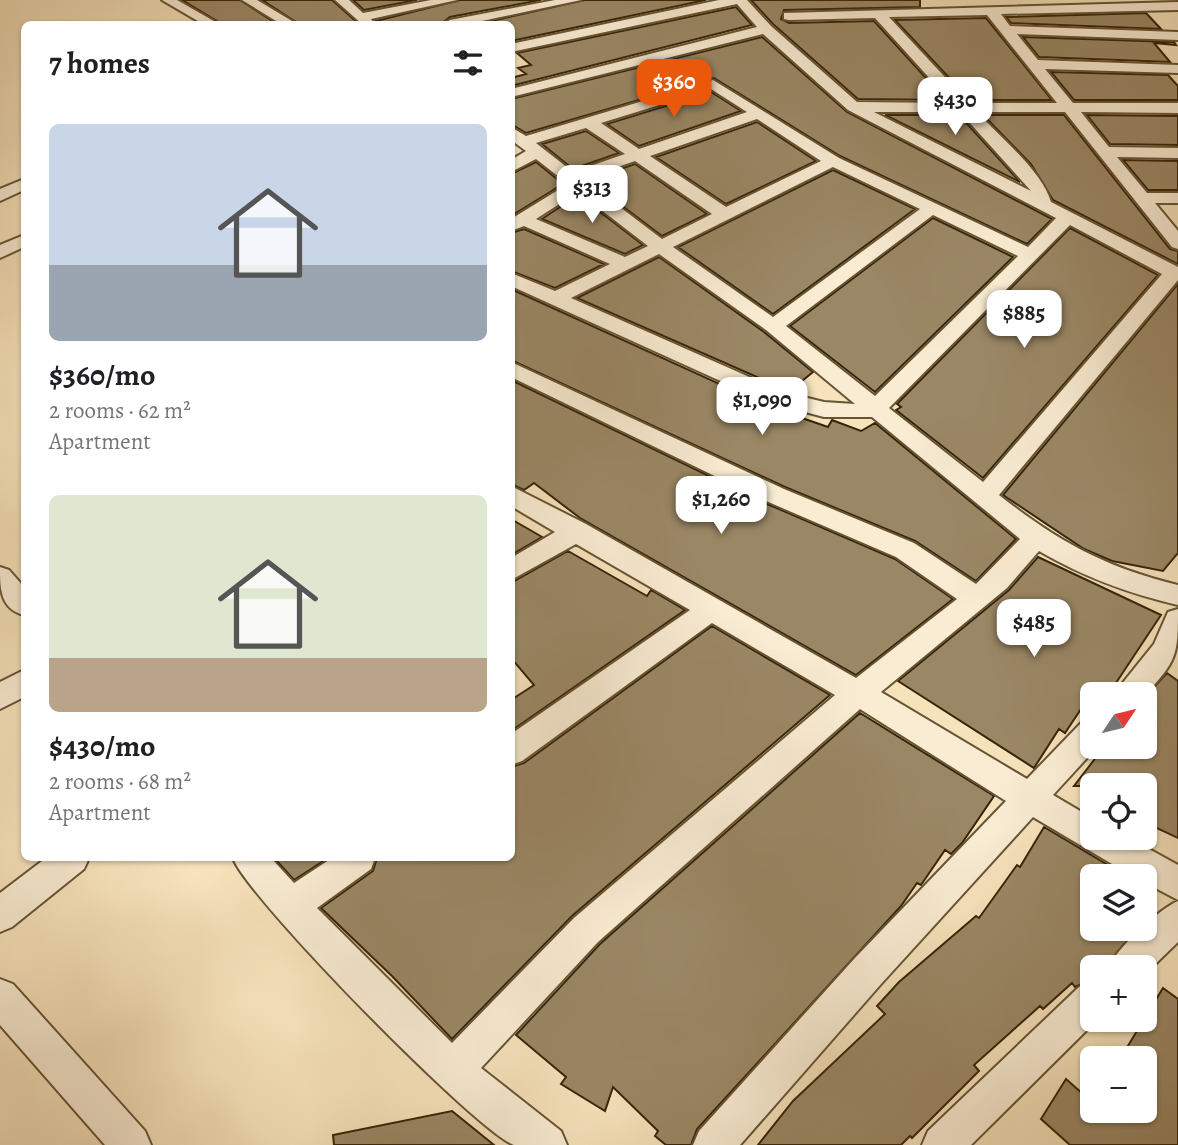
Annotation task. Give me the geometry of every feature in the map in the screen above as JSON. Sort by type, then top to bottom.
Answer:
[{"type":"street","points":[[168,0],[206,21]]},
{"type":"street","points":[[248,0],[285,21]]},
{"type":"street","points":[[341,0],[365,21],[451,0]]},
{"type":"street","points":[[466,21],[575,0]]},
{"type":"street","points":[[515,47],[739,0],[853,107],[1131,250],[1177,266],[984,497]]},
{"type":"street","points":[[515,92],[678,50],[789,16],[846,2],[867,0]]},
{"type":"street","points":[[789,16],[1178,6]]},
{"type":"street","points":[[991,11],[1178,243]]},
{"type":"street","points":[[880,15],[1030,179],[1040,191],[1043,206]]},
{"type":"street","points":[[1006,30],[1178,36]]},
{"type":"street","points":[[678,50],[704,76],[756,114],[833,161],[1028,254]]},
{"type":"street","points":[[1035,64],[1178,69]]},
{"type":"street","points":[[515,159],[524,142],[588,122],[704,76]]},
{"type":"street","points":[[853,107],[1178,108]]},
{"type":"street","points":[[517,223],[575,181],[637,155],[756,114]]},
{"type":"street","points":[[588,122],[727,216]]},
{"type":"street","points":[[524,142],[661,247],[773,326],[874,410],[1037,538],[1094,570],[1135,586],[1178,594],[1178,605]]},
{"type":"street","points":[[1106,152],[1178,153]]},
{"type":"street","points":[[554,299],[623,263],[727,216],[833,161]]},
{"type":"street","points":[[0,196],[21,186]]},
{"type":"street","points":[[1143,198],[1178,198]]},
{"type":"street","points":[[773,326],[932,208]]},
{"type":"street","points":[[515,281],[796,405],[838,411],[874,410],[1067,218]]},
{"type":"street","points":[[517,223],[623,263]]},
{"type":"street","points":[[0,252],[21,242]]},
{"type":"street","points":[[515,371],[775,495],[905,550],[937,569],[977,599]]},
{"type":"street","points":[[515,497],[858,693],[1080,828]]},
{"type":"street","points":[[515,568],[577,531]]},
{"type":"street","points":[[452,1070],[586,930],[858,693],[977,599],[1037,538]]},
{"type":"street","points":[[515,748],[712,609]]},
{"type":"street","points":[[1139,682],[1159,661],[1173,639],[1178,620]]},
{"type":"street","points":[[0,697],[21,684]]},
{"type":"street","points":[[713,1145],[868,971],[1080,745]]},
{"type":"street","points":[[1119,850],[1178,883]]},
{"type":"street","points":[[0,915],[68,861]]},
{"type":"street","points":[[251,861],[452,1070],[547,1145]]},
{"type":"street","points":[[291,905],[355,861]]},
{"type":"street","points":[[1140,955],[1178,918]]},
{"type":"street","points":[[0,998],[131,1145]]},
{"type":"street","points":[[942,1145],[1080,1012]]},
{"type":"building","points":[[182,0],[240,0],[272,21],[217,21]]},
{"type":"building","points":[[262,0],[332,0],[356,21],[294,21]]},
{"type":"building","points":[[353,0],[417,0],[364,10]]},
{"type":"building","points":[[460,0],[541,0],[450,17],[445,21],[376,21]]},
{"type":"building","points":[[584,0],[706,0],[515,40],[515,21],[491,21]]},
{"type":"building","points":[[751,0],[920,0],[920,7],[784,10],[781,19],[789,23],[874,21],[946,100],[858,99],[773,24]]},
{"type":"building","points":[[736,7],[752,25],[515,85],[515,77],[526,74],[518,68],[531,65],[517,53]]},
{"type":"building","points":[[1146,13],[1161,29],[1011,23],[1006,17]]},
{"type":"building","points":[[986,18],[1052,100],[970,100],[895,20]]},
{"type":"building","points":[[762,37],[847,112],[1052,219],[1027,244],[840,156],[714,78],[526,133],[515,126],[515,98]]},
{"type":"building","points":[[1023,37],[1174,42],[1176,45],[1154,43],[1170,62],[1039,57]]},
{"type":"building","points":[[1051,72],[1168,75],[1178,86],[1178,100],[1074,100]]},
{"type":"building","points":[[711,92],[741,111],[639,146],[607,124]]},
{"type":"building","points":[[885,115],[959,115],[1020,182]]},
{"type":"building","points":[[983,115],[1064,115],[1170,249],[1178,251],[1178,264],[1053,200],[1031,164]]},
{"type":"building","points":[[1087,115],[1178,116],[1178,145],[1110,144]]},
{"type":"building","points":[[757,122],[816,161],[726,204],[656,157]]},
{"type":"building","points":[[586,131],[619,153],[573,169],[542,144]]},
{"type":"building","points":[[1123,160],[1178,161],[1178,190],[1148,190]]},
{"type":"building","points":[[536,162],[563,184],[515,214],[515,172]]},
{"type":"building","points":[[635,164],[707,214],[662,236],[588,180]]},
{"type":"building","points":[[833,170],[915,209],[773,314],[678,247]]},
{"type":"building","points":[[578,195],[643,245],[625,254],[542,219]]},
{"type":"building","points":[[933,218],[1013,257],[875,392],[790,326]]},
{"type":"building","points":[[1070,228],[1158,275],[983,478],[896,410],[901,407],[897,404]]},
{"type":"building","points":[[524,229],[604,264],[555,288],[515,273],[515,232]]},
{"type":"building","points":[[659,257],[764,332],[813,372],[790,391],[577,298]]},
{"type":"building","points":[[1178,284],[1178,553],[1163,571],[1112,561],[1084,549],[1003,495]]},
{"type":"building","points":[[515,291],[770,407],[828,427],[832,420],[861,431],[875,423],[1016,539],[976,581],[915,541],[785,487],[515,362]]},
{"type":"building","points":[[515,382],[765,503],[895,559],[953,599],[856,675],[580,518],[534,483],[524,490],[515,486]]},
{"type":"building","points":[[515,521],[542,537],[515,553]]},
{"type":"building","points":[[568,551],[647,596],[651,590],[685,610],[515,728],[515,697],[534,685],[515,663],[515,581]]},
{"type":"building","points":[[1038,557],[1161,615],[1117,682],[1080,682],[1080,710],[1065,733],[1059,729],[1034,768],[898,681],[1009,590]]},
{"type":"building","points":[[712,626],[830,695],[572,916],[452,1039],[392,976],[321,908],[373,871],[376,861],[515,861],[515,766],[524,763]]},
{"type":"building","points":[[1167,673],[1178,681],[1178,838],[1157,828],[1157,773],[1084,773],[1094,760],[1157,760],[1157,684]]},
{"type":"building","points":[[860,713],[994,796],[962,843],[951,854],[945,850],[921,885],[917,883],[901,906],[697,1129],[691,1145],[666,1145],[655,1136],[658,1131],[613,1087],[605,1111],[561,1084],[566,1077],[516,1035],[600,944]]},
{"type":"building","points":[[1044,827],[1106,864],[1080,864],[1080,941],[1127,941],[1115,955],[1080,955],[1080,985],[1075,987],[1072,983],[1043,1009],[1040,1006],[974,1065],[979,1071],[912,1138],[910,1136],[901,1145],[758,1145],[793,1101],[885,1014],[877,1006],[899,982],[976,916],[979,918],[1017,865],[1020,867]]},
{"type":"building","points":[[277,861],[323,861],[294,880]]},
{"type":"building","points":[[1163,988],[1178,999],[1178,1145],[1070,1145],[1041,1119],[1066,1079],[1080,1091],[1080,1123],[1157,1123],[1157,1046],[1128,1046],[1136,1032],[1157,1032],[1157,998]]},
{"type":"building","points":[[452,1111],[494,1145],[334,1145],[333,1135]]}]
